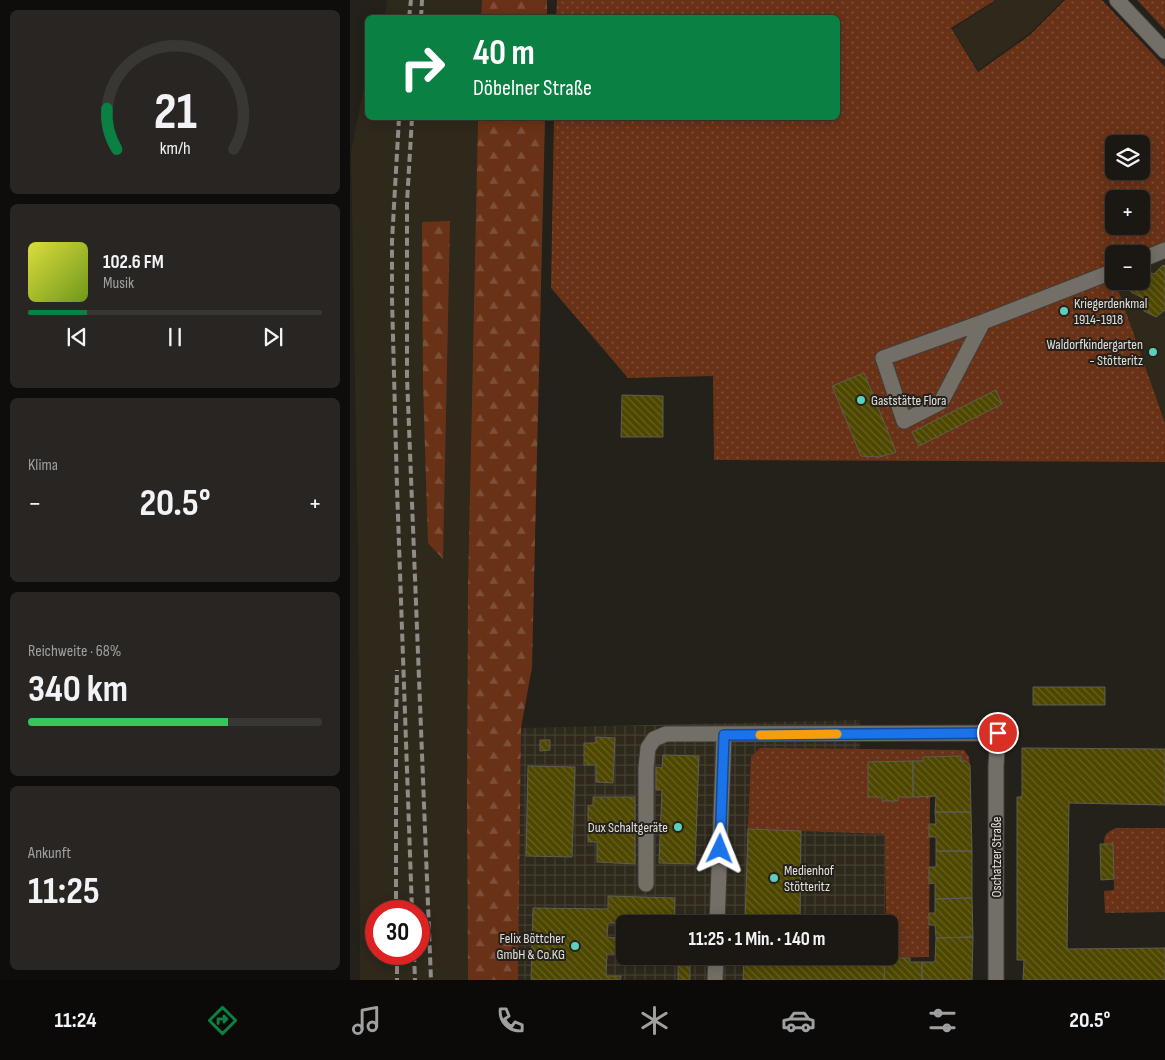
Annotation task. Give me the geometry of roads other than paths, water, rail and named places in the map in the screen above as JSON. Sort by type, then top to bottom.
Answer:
[{"type":"street","points":[[1117,0],[1165,52]]},
{"type":"street","points":[[1150,256],[1165,250]]},
{"type":"street","points":[[983,322],[941,402],[904,421],[883,358],[983,322],[1105,275]]},
{"type":"street","name":"Oschatzer Straße","points":[[724,735],[998,733],[996,766],[996,980]]},
{"type":"street","points":[[646,884],[646,768],[648,748],[654,739],[666,734],[724,735],[717,915]]},
{"type":"street","points":[[715,980],[716,965]]},
{"type":"railway","points":[[409,15],[411,0]]},
{"type":"railway","points":[[421,15],[422,0]]},
{"type":"railway","points":[[399,120],[392,241],[392,299],[412,900]]},
{"type":"railway","points":[[412,120],[407,202],[407,377],[431,980]]},
{"type":"railway","points":[[396,900],[397,670]]},
{"type":"railway","points":[[397,965],[397,980]]},
{"type":"railway","points":[[414,965],[415,980]]},
{"type":"place","name":"Kriegerdenkmal 1914-1918","points":[[1064,311]]},
{"type":"place","name":"Waldorfkindergarten - Stötteritz","points":[[1153,352]]},
{"type":"place","name":"Gaststätte Flora","points":[[861,400]]},
{"type":"place","name":"Dux Schaltgeräte","points":[[678,827]]},
{"type":"place","name":"Medienhof Stötteritz","points":[[774,878]]},
{"type":"place","name":"Felix Böttcher GmbH & Co.KG","points":[[575,946]]}]
